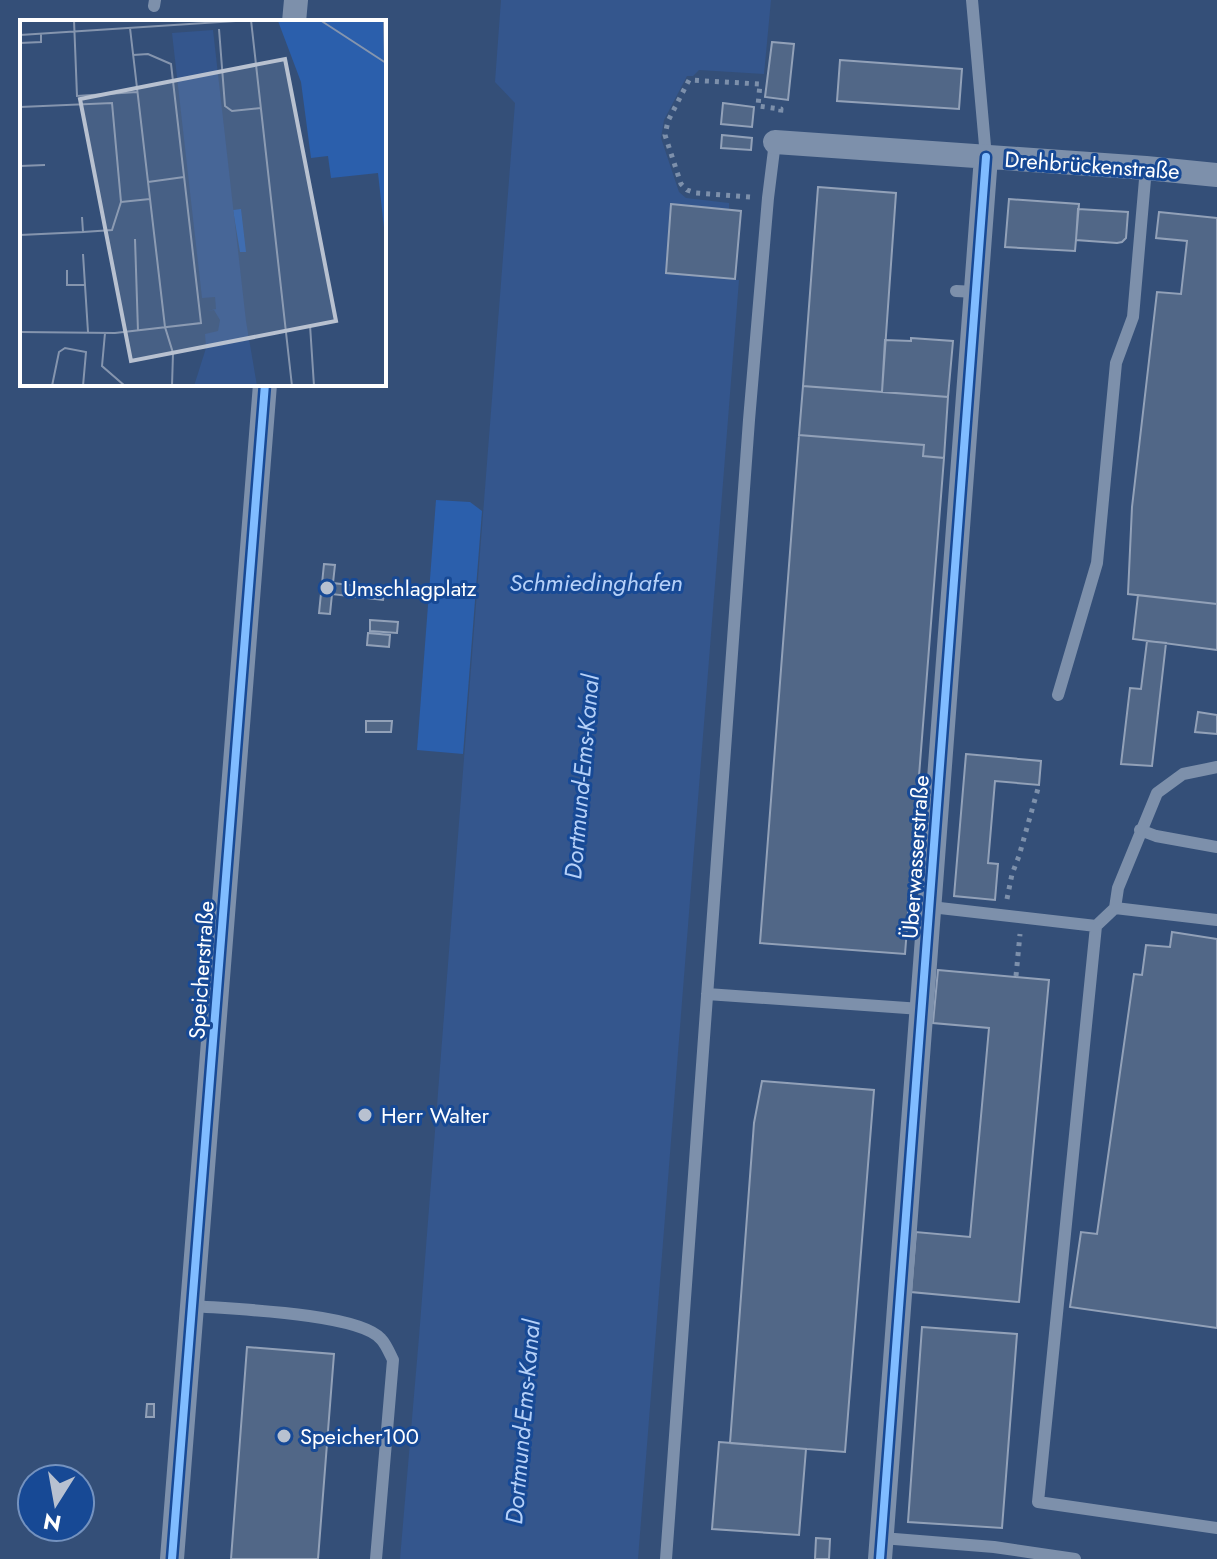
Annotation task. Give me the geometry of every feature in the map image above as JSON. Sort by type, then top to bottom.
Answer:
[{"type":"street","points":[[294,20],[296,0]]},
{"type":"street","name":"Drehbrückenstraße","points":[[775,142],[1217,175]]},
{"type":"street","name":"Überwasserstraße","points":[[881,1548],[931,907],[966,292],[986,157]]},
{"type":"street","name":"Speicherstraße","points":[[172,1559],[265,386]]},
{"type":"lane","points":[[972,0],[986,157]]},
{"type":"lane","points":[[666,1559],[748,436],[775,142]]},
{"type":"lane","points":[[1058,695],[1097,563],[1116,363],[1133,317],[1146,168]]},
{"type":"lane","points":[[1217,767],[1183,774],[1157,793],[1118,888],[1115,908],[1096,926],[1038,1502],[1217,1528]]},
{"type":"lane","points":[[1140,830],[1156,836],[1217,847]]},
{"type":"lane","points":[[931,907],[1096,926]]},
{"type":"lane","points":[[1115,908],[1217,920]]},
{"type":"lane","points":[[707,994],[921,1009]]},
{"type":"lane","points":[[193,1306],[329,1318],[358,1325],[381,1338],[393,1360],[376,1559]]},
{"type":"lane","points":[[881,1548],[994,1547],[1075,1559]]},
{"type":"path","points":[[768,198],[687,190],[681,184],[665,135],[689,80],[760,84],[758,106],[781,109],[775,142]]},
{"type":"path","points":[[1007,899],[1039,785]]},
{"type":"path","points":[[1012,932],[1020,934],[1016,976]]},
{"type":"shaded area","points":[[436,500],[470,502],[482,511],[463,754],[417,750]]},
{"type":"water","name":"Schmiedinghafen","points":[[501,0],[771,0],[764,74],[699,70],[693,76],[687,76],[664,120],[661,138],[679,192],[686,198],[729,203],[729,209],[671,204],[666,273],[739,280],[638,1559],[400,1559],[515,103],[495,82]]},
{"type":"building","points":[[772,42],[794,44],[788,100],[765,97]]},
{"type":"building","points":[[840,60],[962,69],[959,109],[837,101]]},
{"type":"building","points":[[723,103],[754,107],[752,127],[721,124]]},
{"type":"building","points":[[722,135],[752,138],[751,150],[721,148]]},
{"type":"building","points":[[818,187],[896,193],[882,392],[803,386]]},
{"type":"building","points":[[1009,199],[1079,204],[1075,251],[1005,247]]},
{"type":"building","points":[[671,204],[741,211],[735,279],[666,273]]},
{"type":"building","points":[[1078,209],[1128,212],[1126,238],[1117,243],[1076,240]]},
{"type":"building","points":[[1159,212],[1217,218],[1217,604],[1128,594],[1132,507],[1157,292],[1181,294],[1187,241],[1156,238]]},
{"type":"building","points":[[911,338],[953,341],[948,397],[882,392],[885,340],[911,341]]},
{"type":"building","points":[[803,386],[948,397],[944,458],[923,456],[924,445],[799,435]]},
{"type":"building","points":[[799,435],[924,445],[923,456],[944,458],[905,954],[760,943]]},
{"type":"building","points":[[324,564],[335,565],[333,583],[385,589],[383,600],[332,594],[330,614],[319,613]]},
{"type":"building","points":[[1138,595],[1217,604],[1217,650],[1133,639]]},
{"type":"building","points":[[370,620],[398,622],[397,633],[370,631]]},
{"type":"building","points":[[368,633],[390,635],[389,647],[367,645]]},
{"type":"building","points":[[1147,641],[1166,643],[1152,766],[1121,764],[1130,688],[1141,689]]},
{"type":"building","points":[[1198,712],[1217,715],[1217,734],[1195,732]]},
{"type":"building","points":[[366,721],[392,721],[391,732],[366,732]]},
{"type":"building","points":[[966,754],[1041,761],[1039,785],[995,781],[988,863],[998,864],[995,900],[954,896]]},
{"type":"building","points":[[1172,932],[1217,939],[1217,1328],[1070,1307],[1081,1232],[1097,1234],[1134,974],[1142,975],[1146,945],[1170,947]]},
{"type":"building","points":[[938,970],[1049,980],[1019,1302],[911,1292],[916,1232],[970,1237],[989,1028],[933,1023]]},
{"type":"building","points":[[762,1081],[874,1090],[845,1452],[730,1443],[754,1123]]},
{"type":"building","points":[[922,1327],[1017,1334],[1002,1528],[908,1522]]},
{"type":"building","points":[[247,1347],[334,1354],[318,1559],[231,1559]]},
{"type":"building","points":[[147,1404],[154,1404],[154,1417],[146,1417]]},
{"type":"building","points":[[719,1442],[806,1449],[799,1535],[712,1529]]},
{"type":"building","points":[[816,1538],[830,1539],[829,1559],[815,1559]]},
{"type":"cycle path","points":[[880,1559],[986,157]]},
{"type":"cycle path","points":[[172,1559],[265,386]]},
{"type":"place","name":"Umschlagplatz","points":[[327,588]]},
{"type":"place","name":"Herr Walter","points":[[365,1115]]},
{"type":"place","name":"Speicher100","points":[[284,1436]]},
{"type":"water label","name":"Dortmund-Ems-Kanal","points":[[582,777]]},
{"type":"water label","name":"Dortmund-Ems-Kanal","points":[[523,1422]]}]
